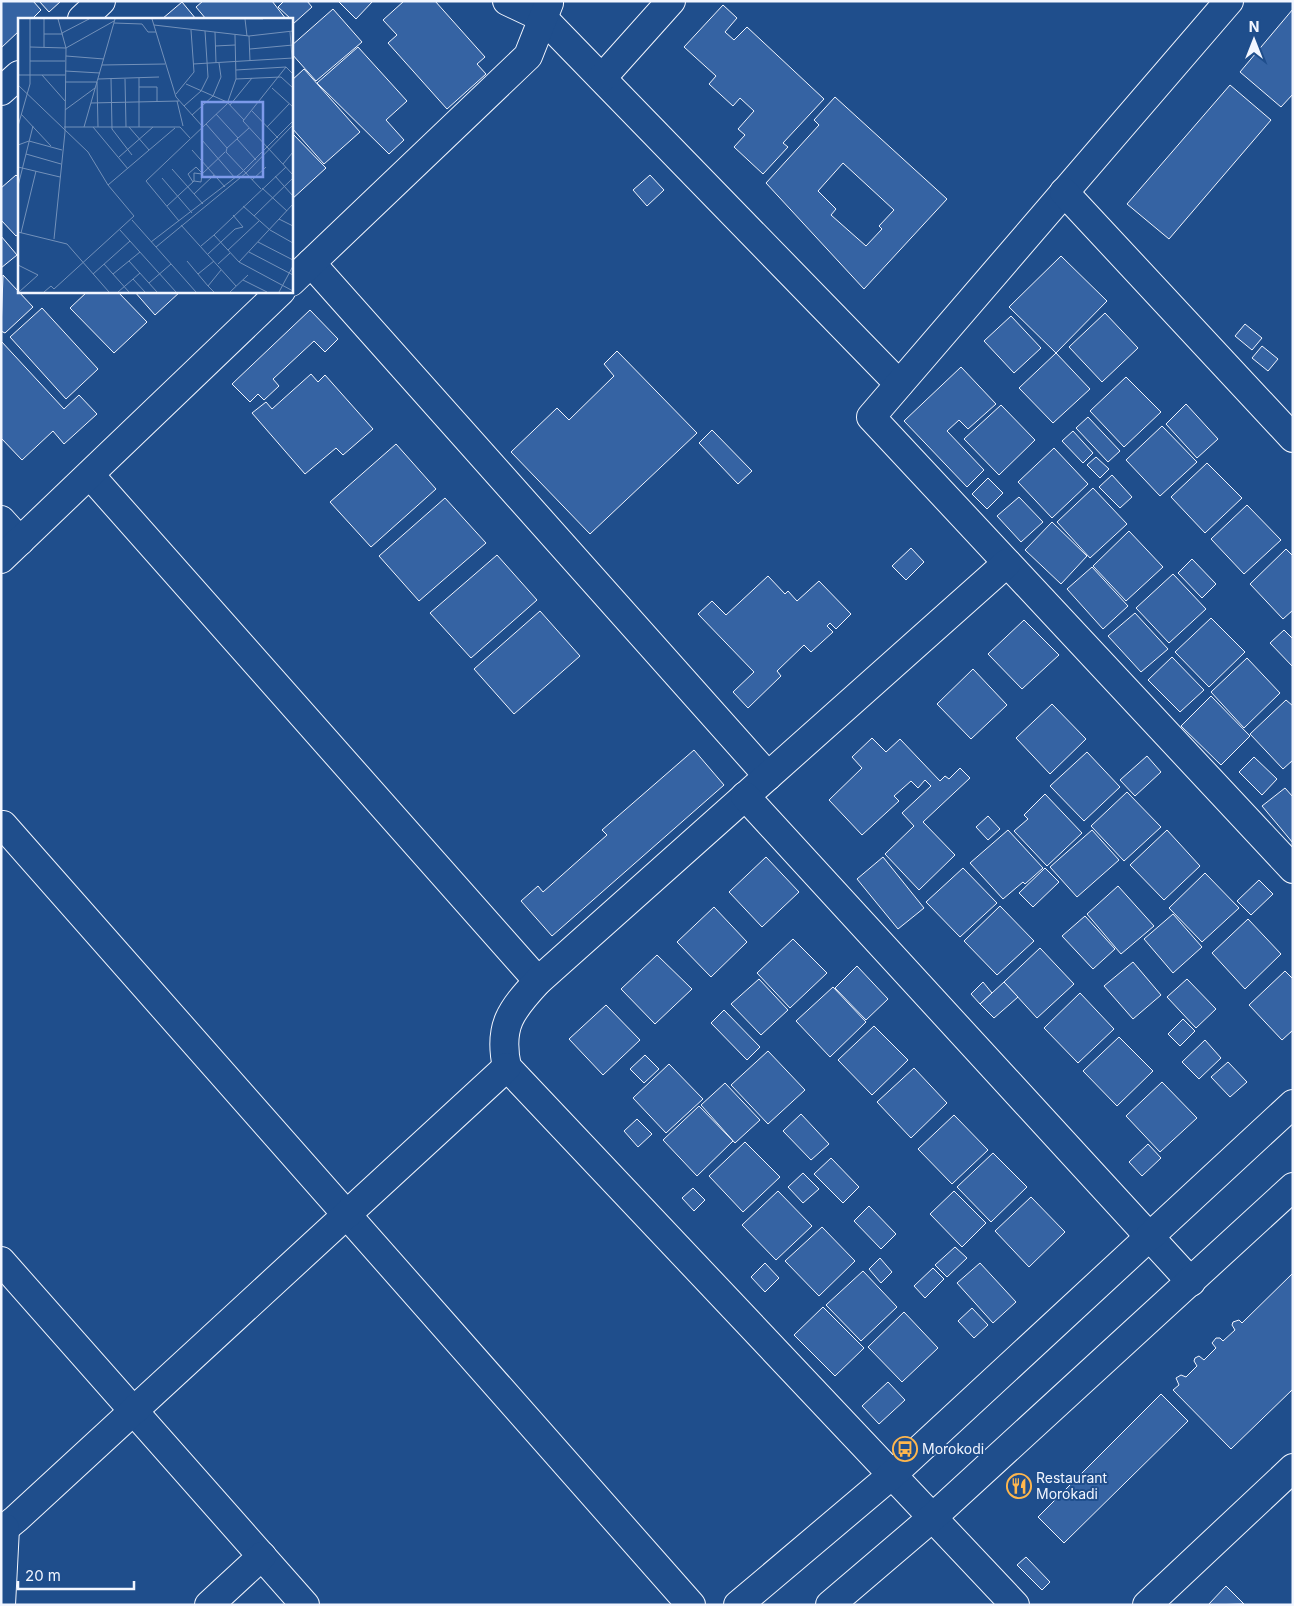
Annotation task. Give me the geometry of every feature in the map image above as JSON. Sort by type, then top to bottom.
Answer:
[{"type":"street","points":[[83,18],[101,1]]},
{"type":"street","points":[[507,1],[547,10],[602,78],[898,384]]},
{"type":"street","points":[[602,78],[671,1]]},
{"type":"street","points":[[1229,1],[871,417],[1293,869]]},
{"type":"street","points":[[292,281],[528,56],[547,10]]},
{"type":"street","points":[[1,91],[18,76]]},
{"type":"street","points":[[1064,192],[1293,438]]},
{"type":"street","points":[[311,263],[768,776]]},
{"type":"street","points":[[1,520],[11,550],[280,292]]},
{"type":"street","points":[[90,475],[538,981]]},
{"type":"street","points":[[1007,563],[538,981],[515,1006],[505,1029],[503,1048],[507,1067],[1015,1605]]},
{"type":"street","points":[[745,796],[1191,1282]]},
{"type":"street","points":[[3,824],[691,1605]]},
{"type":"street","points":[[2,1605],[6,1520],[134,1410],[507,1067]]},
{"type":"street","points":[[738,1605],[893,1474],[1293,1104]]},
{"type":"street","points":[[830,1605],[933,1517],[1293,1188]]},
{"type":"street","points":[[1,1261],[305,1605]]},
{"type":"street","points":[[1147,1605],[1293,1468]]},
{"type":"street","points":[[209,1605],[262,1556]]},
{"type":"building","points":[[1,1],[33,1],[41,10],[33,18],[18,18],[18,32],[1,48]]},
{"type":"building","points":[[39,1],[61,1],[49,12]]},
{"type":"building","points":[[203,1],[272,1],[285,18],[205,18],[196,7]]},
{"type":"building","points":[[284,1],[307,1],[312,7],[293,24],[292,18],[278,7]]},
{"type":"building","points":[[338,1],[373,1],[356,19]]},
{"type":"building","points":[[404,1],[435,1],[485,57],[477,64],[486,74],[447,109],[388,43],[397,35],[383,20]]},
{"type":"building","points":[[182,2],[195,18],[163,18]]},
{"type":"building","points":[[723,5],[737,18],[725,32],[734,40],[747,27],[824,99],[783,143],[788,147],[763,174],[734,147],[745,135],[738,129],[754,111],[740,98],[733,106],[709,84],[716,76],[684,47]]},
{"type":"building","points":[[333,9],[362,42],[316,81],[292,54],[292,45]]},
{"type":"building","points":[[1293,9],[1293,94],[1281,107],[1240,72]]},
{"type":"building","points":[[358,47],[407,101],[386,120],[404,140],[389,154],[317,83]]},
{"type":"building","points":[[304,69],[360,132],[324,164],[292,128],[292,80]]},
{"type":"building","points":[[1230,85],[1271,120],[1169,239],[1127,204]]},
{"type":"building","points":[[835,97],[947,199],[864,289],[766,183],[819,125],[814,120]],"holes":[[[843,163],[894,210],[879,226],[882,229],[866,246],[831,215],[836,209],[818,191]]]},
{"type":"building","points":[[292,133],[326,168],[292,199]]},
{"type":"building","points":[[16,175],[18,177],[18,235],[16,236],[1,220],[1,188]]},
{"type":"building","points":[[650,175],[664,190],[647,206],[633,190]]},
{"type":"building","points":[[1,236],[17,255],[1,268]]},
{"type":"building","points":[[1061,256],[1107,301],[1056,353],[1009,307]]},
{"type":"building","points":[[3,275],[33,307],[5,333],[1,331]]},
{"type":"building","points":[[87,292],[118,292],[147,322],[114,353],[70,308]]},
{"type":"building","points":[[135,292],[180,292],[155,315]]},
{"type":"building","points":[[42,308],[98,369],[66,399],[10,337]]},
{"type":"building","points":[[310,310],[338,339],[325,352],[314,341],[273,379],[279,386],[264,400],[258,394],[250,402],[232,384]]},
{"type":"building","points":[[1105,313],[1138,348],[1102,382],[1069,347]]},
{"type":"building","points":[[1011,316],[1041,348],[1014,373],[984,341]]},
{"type":"building","points":[[1245,324],[1262,338],[1252,350],[1235,336]]},
{"type":"building","points":[[1,341],[64,409],[79,395],[97,414],[64,444],[53,431],[22,460],[1,438]]},
{"type":"building","points":[[1262,346],[1278,359],[1268,371],[1252,358]]},
{"type":"building","points":[[617,351],[697,433],[590,534],[511,452],[557,408],[569,420],[614,376],[604,364]]},
{"type":"building","points":[[1056,353],[1090,389],[1053,423],[1019,388]]},
{"type":"building","points":[[961,367],[996,404],[968,429],[959,420],[947,431],[984,470],[967,487],[904,421]]},
{"type":"building","points":[[311,374],[318,382],[325,375],[373,429],[343,455],[336,448],[305,474],[252,413],[266,402],[272,409]]},
{"type":"building","points":[[1126,377],[1161,412],[1124,447],[1090,411]]},
{"type":"building","points":[[1186,404],[1218,439],[1197,458],[1166,424]]},
{"type":"building","points":[[1001,405],[1035,440],[999,475],[964,439]]},
{"type":"building","points":[[1088,417],[1120,451],[1108,462],[1076,428]]},
{"type":"building","points":[[1162,426],[1197,462],[1160,496],[1126,460]]},
{"type":"building","points":[[712,430],[752,471],[738,484],[699,443]]},
{"type":"building","points":[[1073,431],[1093,453],[1083,463],[1062,441]]},
{"type":"building","points":[[396,444],[436,489],[371,547],[330,502]]},
{"type":"building","points":[[1054,448],[1088,484],[1052,518],[1018,482]]},
{"type":"building","points":[[1096,457],[1109,469],[1100,478],[1087,465]]},
{"type":"building","points":[[1207,463],[1242,498],[1205,533],[1171,497]]},
{"type":"building","points":[[1112,475],[1132,497],[1120,508],[1099,487]]},
{"type":"building","points":[[988,478],[1003,493],[987,509],[972,494]]},
{"type":"building","points":[[1093,488],[1127,524],[1090,558],[1057,522]]},
{"type":"building","points":[[1019,497],[1043,522],[1021,542],[997,516]]},
{"type":"building","points":[[445,498],[486,543],[419,601],[379,556]]},
{"type":"building","points":[[1247,505],[1281,540],[1244,574],[1211,539]]},
{"type":"building","points":[[1052,522],[1087,556],[1061,584],[1025,550]]},
{"type":"building","points":[[1129,531],[1163,567],[1126,601],[1093,566]]},
{"type":"building","points":[[911,548],[924,562],[906,580],[892,566]]},
{"type":"building","points":[[1286,549],[1293,556],[1293,610],[1283,619],[1250,584]]},
{"type":"building","points":[[497,555],[537,600],[471,658],[430,613]]},
{"type":"building","points":[[1192,559],[1216,584],[1202,598],[1178,573]]},
{"type":"building","points":[[1092,567],[1128,606],[1103,629],[1067,589]]},
{"type":"building","points":[[1173,574],[1206,609],[1169,643],[1136,608]]},
{"type":"building","points":[[768,576],[785,594],[788,591],[797,601],[819,581],[851,614],[836,629],[830,623],[827,626],[833,632],[811,652],[804,645],[777,671],[781,676],[748,708],[733,692],[754,672],[698,614],[712,601],[726,615]]},
{"type":"building","points":[[540,611],[580,656],[514,714],[474,669]]},
{"type":"building","points":[[1135,613],[1168,649],[1141,672],[1108,636]]},
{"type":"building","points":[[1211,618],[1245,652],[1209,687],[1175,652]]},
{"type":"building","points":[[1024,620],[1059,655],[1022,689],[988,654]]},
{"type":"building","points":[[1284,630],[1293,639],[1293,667],[1270,643]]},
{"type":"building","points":[[1172,657],[1204,690],[1180,712],[1148,680]]},
{"type":"building","points":[[1247,658],[1280,693],[1244,728],[1211,692]]},
{"type":"building","points":[[973,669],[1007,705],[971,739],[937,704]]},
{"type":"building","points":[[1211,696],[1250,736],[1221,765],[1181,726]]},
{"type":"building","points":[[1286,700],[1293,706],[1293,760],[1283,769],[1250,734]]},
{"type":"building","points":[[1052,704],[1086,739],[1050,774],[1016,738]]},
{"type":"building","points":[[872,738],[886,752],[900,739],[940,781],[945,776],[949,779],[960,768],[970,778],[923,822],[955,855],[919,890],[885,854],[914,826],[902,813],[931,786],[925,780],[918,788],[911,781],[894,796],[899,801],[862,835],[829,800],[862,768],[852,757]]},
{"type":"building","points":[[694,750],[724,785],[552,936],[521,901],[538,886],[543,892],[607,835],[602,830]]},
{"type":"building","points":[[1087,752],[1120,787],[1084,821],[1050,786]]},
{"type":"building","points":[[1147,756],[1161,772],[1135,796],[1120,780]]},
{"type":"building","points":[[1254,757],[1277,779],[1262,795],[1239,772]]},
{"type":"building","points":[[1285,788],[1293,797],[1293,843],[1262,806]]},
{"type":"building","points":[[1127,792],[1161,827],[1124,861],[1091,826]]},
{"type":"building","points":[[1045,794],[1082,833],[1047,866],[1014,831],[1028,819],[1024,815]]},
{"type":"building","points":[[988,816],[1000,829],[988,840],[976,827]]},
{"type":"building","points":[[1008,830],[1043,868],[1025,884],[1023,882],[1003,899],[970,863]]},
{"type":"building","points":[[1092,830],[1119,860],[1077,897],[1050,867]]},
{"type":"building","points":[[1167,830],[1200,866],[1164,900],[1130,865]]},
{"type":"building","points":[[766,857],[799,892],[762,927],[729,892]]},
{"type":"building","points":[[883,857],[924,908],[898,929],[857,879]]},
{"type":"building","points":[[963,868],[997,903],[960,937],[926,902]]},
{"type":"building","points":[[1045,868],[1059,882],[1033,907],[1019,893]]},
{"type":"building","points":[[1205,873],[1239,908],[1202,942],[1169,908]]},
{"type":"building","points":[[1259,880],[1273,894],[1251,915],[1237,901]]},
{"type":"building","points":[[1118,886],[1154,926],[1121,954],[1087,914]]},
{"type":"building","points":[[1000,906],[1034,941],[997,975],[964,941]]},
{"type":"building","points":[[714,907],[747,942],[711,977],[677,942]]},
{"type":"building","points":[[1173,914],[1202,947],[1173,973],[1144,939]]},
{"type":"building","points":[[1085,916],[1115,949],[1093,969],[1062,936]]},
{"type":"building","points":[[1248,919],[1281,954],[1245,989],[1212,953]]},
{"type":"building","points":[[793,939],[827,973],[790,1008],[757,973]]},
{"type":"building","points":[[1040,948],[1074,984],[1037,1018],[1004,982]]},
{"type":"building","points":[[657,955],[692,989],[655,1024],[621,989]]},
{"type":"building","points":[[1133,962],[1161,995],[1133,1019],[1104,986]]},
{"type":"building","points":[[857,966],[888,999],[866,1020],[835,988]]},
{"type":"building","points":[[1285,971],[1293,979],[1293,1030],[1282,1040],[1249,1005]]},
{"type":"building","points":[[759,979],[788,1010],[761,1035],[731,1004]]},
{"type":"building","points":[[1187,979],[1216,1009],[1196,1028],[1167,997]]},
{"type":"building","points":[[983,982],[992,993],[980,1004],[971,994]]},
{"type":"building","points":[[1004,982],[1018,997],[994,1018],[980,1004]]},
{"type":"building","points":[[833,987],[866,1022],[830,1057],[796,1021]]},
{"type":"building","points":[[1080,993],[1114,1029],[1078,1063],[1044,1028]]},
{"type":"building","points":[[606,1005],[640,1040],[603,1075],[569,1039]]},
{"type":"building","points":[[724,1010],[760,1047],[747,1060],[711,1023]]},
{"type":"building","points":[[1183,1019],[1195,1031],[1180,1046],[1168,1034]]},
{"type":"building","points":[[874,1026],[908,1060],[872,1095],[838,1060]]},
{"type":"building","points":[[1119,1037],[1153,1071],[1117,1106],[1083,1071]]},
{"type":"building","points":[[1205,1040],[1221,1058],[1199,1079],[1182,1062]]},
{"type":"building","points":[[768,1051],[805,1090],[768,1124],[731,1085]]},
{"type":"building","points":[[645,1055],[659,1069],[644,1083],[630,1069]]},
{"type":"building","points":[[1228,1062],[1247,1082],[1230,1097],[1211,1077]]},
{"type":"building","points":[[669,1064],[703,1099],[666,1133],[633,1098]]},
{"type":"building","points":[[914,1068],[947,1103],[911,1138],[877,1102]]},
{"type":"building","points":[[1162,1082],[1197,1118],[1160,1152],[1126,1116]]},
{"type":"building","points":[[725,1083],[760,1120],[735,1143],[701,1105]]},
{"type":"building","points":[[699,1106],[733,1141],[697,1176],[663,1140]]},
{"type":"building","points":[[801,1114],[829,1144],[811,1160],[783,1131]]},
{"type":"building","points":[[954,1115],[988,1150],[952,1184],[918,1149]]},
{"type":"building","points":[[637,1119],[652,1134],[638,1147],[624,1131]]},
{"type":"building","points":[[745,1142],[780,1177],[743,1212],[709,1176]]},
{"type":"building","points":[[1148,1144],[1161,1158],[1142,1176],[1129,1162]]},
{"type":"building","points":[[993,1153],[1027,1187],[991,1222],[957,1187]]},
{"type":"building","points":[[831,1158],[859,1187],[843,1203],[814,1174]]},
{"type":"building","points":[[803,1173],[819,1189],[803,1203],[788,1187]]},
{"type":"building","points":[[693,1188],[705,1200],[694,1211],[682,1198]]},
{"type":"building","points":[[778,1191],[812,1226],[776,1260],[742,1225]]},
{"type":"building","points":[[954,1191],[986,1223],[962,1247],[930,1214]]},
{"type":"building","points":[[1031,1197],[1065,1232],[1029,1267],[995,1231]]},
{"type":"building","points":[[869,1206],[896,1234],[881,1249],[854,1221]]},
{"type":"building","points":[[822,1227],[855,1261],[819,1296],[785,1261]]},
{"type":"building","points":[[955,1247],[967,1258],[947,1277],[935,1265]]},
{"type":"building","points":[[880,1258],[892,1272],[881,1283],[869,1269]]},
{"type":"building","points":[[765,1263],[779,1278],[765,1292],[751,1277]]},
{"type":"building","points":[[980,1263],[1016,1302],[993,1323],[957,1283]]},
{"type":"building","points":[[933,1268],[944,1279],[925,1298],[914,1286]]},
{"type":"building","points":[[863,1271],[897,1307],[861,1341],[826,1305]]},
{"type":"building","points":[[1293,1273],[1293,1389],[1231,1449],[1173,1390],[1179,1385],[1176,1378],[1181,1375],[1186,1377],[1197,1366],[1194,1361],[1195,1358],[1199,1356],[1204,1360],[1216,1348],[1212,1343],[1216,1338],[1220,1338],[1223,1341],[1235,1330],[1232,1325],[1233,1322],[1239,1320],[1242,1323]]},
{"type":"building","points":[[823,1307],[864,1348],[835,1376],[794,1335]]},
{"type":"building","points":[[972,1308],[988,1325],[974,1338],[958,1321]]},
{"type":"building","points":[[904,1312],[938,1348],[902,1382],[868,1347]]},
{"type":"building","points":[[888,1382],[905,1400],[879,1424],[862,1406]]},
{"type":"building","points":[[1161,1394],[1188,1421],[1064,1543],[1038,1517]]},
{"type":"building","points":[[1026,1557],[1050,1582],[1042,1590],[1017,1565]]},
{"type":"building","points":[[1226,1586],[1244,1604],[1208,1605]]},
{"type":"place","name":"Morokodi","points":[[905,1449]]},
{"type":"place","name":"Restaurant Morokadi","points":[[1019,1486]]}]
